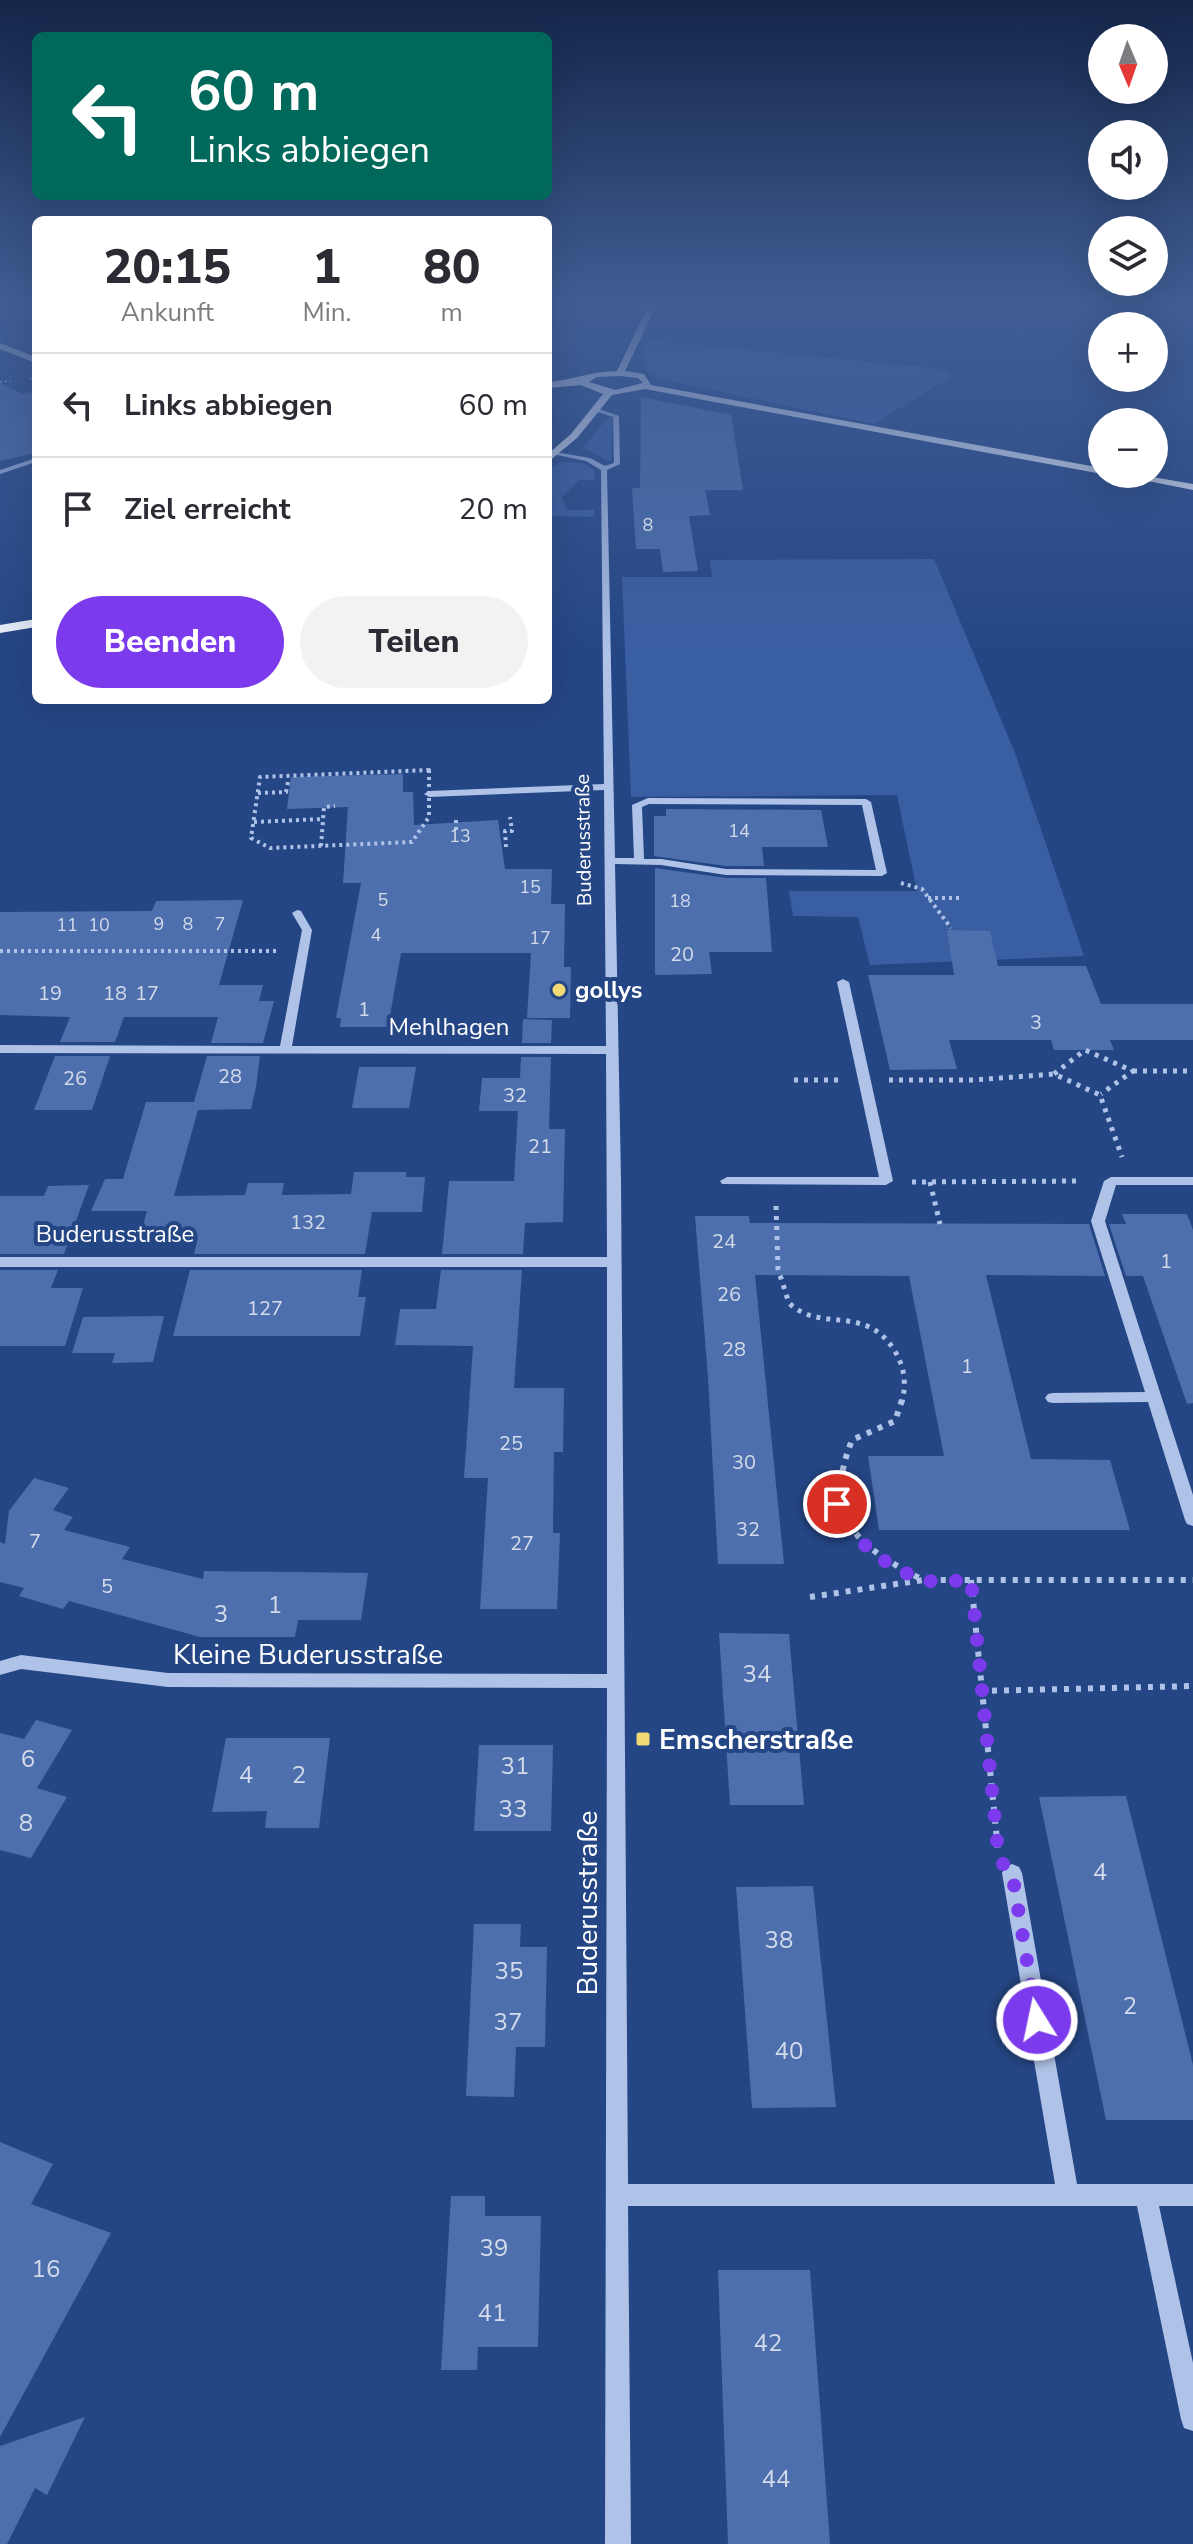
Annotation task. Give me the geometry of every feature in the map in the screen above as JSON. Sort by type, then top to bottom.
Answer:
[{"type":"main road","points":[[552,456],[588,419]]},
{"type":"main road","points":[[820,419],[1088,468]]},
{"type":"main road","points":[[1168,483],[1193,487]]},
{"type":"main road","points":[[0,629],[32,624]]},
{"type":"street","points":[[552,456],[588,459],[604,469],[617,464],[616,419]]},
{"type":"street","points":[[0,472],[32,461]]},
{"type":"street","name":"Buderusstraße","points":[[604,469],[614,1262],[618,2544]]},
{"type":"street","points":[[429,794],[606,787]]},
{"type":"street","points":[[608,861],[639,861],[726,872],[882,873],[866,802],[648,801],[637,805],[639,861]]},
{"type":"street","points":[[286,1048],[307,930],[297,913]]},
{"type":"street","points":[[727,1181],[886,1181],[843,982]]},
{"type":"street","name":"Mehlhagen","points":[[0,1049],[611,1050]]},
{"type":"street","points":[[1193,1181],[1111,1181],[1098,1221],[1193,1520]]},
{"type":"street","name":"Buderusstraße","points":[[0,1262],[614,1262]]},
{"type":"street","points":[[1053,1398],[1154,1397]]},
{"type":"street","name":"Kleine Buderusstraße","points":[[0,1668],[21,1662],[168,1680],[616,1681]]},
{"type":"street","points":[[1012,1873],[1068,2196]]},
{"type":"street","points":[[618,2195],[1193,2195]]},
{"type":"street","points":[[1146,2195],[1193,2419]]},
{"type":"path","points":[[429,770],[429,794],[429,817],[412,842],[270,848],[251,838],[260,777],[429,770]]},
{"type":"path","points":[[258,793],[286,792],[288,782]]},
{"type":"path","points":[[321,846],[324,807],[335,806]]},
{"type":"path","points":[[506,847],[505,831],[512,831],[510,817]]},
{"type":"path","points":[[254,822],[323,819]]},
{"type":"path","points":[[882,873],[922,889],[951,928]]},
{"type":"path","points":[[928,898],[961,898]]},
{"type":"path","points":[[0,951],[304,951]]},
{"type":"path","points":[[1054,1074],[1085,1050],[1133,1071],[1193,1071]]},
{"type":"path","points":[[1100,1095],[1133,1071]]},
{"type":"path","points":[[794,1080],[974,1080],[1054,1074],[1100,1095],[1130,1181]]},
{"type":"path","points":[[774,1181],[781,1277],[790,1305],[799,1313],[863,1321],[877,1328],[889,1339],[904,1370],[903,1402],[895,1421],[852,1440],[841,1469],[837,1504],[854,1533],[878,1556],[923,1580]]},
{"type":"path","points":[[886,1181],[1111,1181]]},
{"type":"path","points":[[930,1182],[940,1224]]},
{"type":"path","points":[[810,1597],[923,1580],[1193,1580]]},
{"type":"path","points":[[971,1580],[999,1860],[1012,1873]]},
{"type":"path","points":[[980,1691],[1193,1686]]},
{"type":"shaded area","points":[[607,419],[612,419],[611,462],[583,448]]},
{"type":"shaded area","points":[[849,419],[883,419],[874,424]]},
{"type":"shaded area","points":[[560,462],[583,463],[594,470],[595,480],[579,480],[562,497],[567,510],[594,510],[594,517],[552,516],[552,468]]},
{"type":"shaded area","points":[[934,559],[1015,753],[1084,956],[870,965],[858,917],[793,916],[789,891],[917,891],[897,795],[631,797],[622,577],[712,577],[710,560]]},
{"type":"building","points":[[0,419],[32,419],[32,454],[0,461]]},
{"type":"building","points":[[641,419],[732,419],[743,490],[705,490],[710,515],[689,516],[698,571],[663,572],[660,549],[636,549],[632,488],[640,488]]},
{"type":"building","points":[[403,774],[403,792],[413,792],[414,825],[498,820],[505,869],[552,869],[551,904],[565,904],[564,967],[571,967],[570,1018],[527,1018],[531,953],[401,953],[388,1027],[340,1027],[341,1018],[336,1018],[361,883],[343,883],[348,807],[287,809],[291,777]]},
{"type":"building","points":[[666,809],[821,810],[828,847],[762,847],[764,866],[726,866],[654,856],[654,816],[666,816]]},
{"type":"building","points":[[655,868],[726,878],[766,878],[772,952],[709,952],[712,974],[655,975]]},
{"type":"building","points":[[243,900],[219,985],[263,985],[259,1001],[274,1001],[263,1043],[211,1043],[218,1017],[124,1017],[115,1042],[60,1042],[70,1017],[0,1015],[0,912],[152,911],[156,901]]},
{"type":"building","points":[[947,930],[990,931],[998,966],[1086,966],[1101,1004],[1193,1004],[1193,1040],[1110,1040],[1114,1050],[1054,1050],[1051,1040],[949,1040],[957,1069],[890,1070],[868,975],[954,975]]},
{"type":"building","points":[[523,1019],[552,1020],[551,1043],[522,1043]]},
{"type":"building","points":[[55,1056],[110,1056],[92,1110],[34,1110]]},
{"type":"building","points":[[207,1056],[260,1056],[251,1109],[198,1110],[174,1196],[245,1195],[248,1183],[284,1183],[282,1195],[351,1194],[354,1172],[406,1172],[406,1177],[425,1177],[422,1212],[372,1212],[365,1254],[194,1254],[198,1237],[140,1236],[147,1211],[91,1211],[105,1179],[123,1179],[146,1102],[194,1102]]},
{"type":"building","points":[[521,1057],[551,1057],[549,1129],[565,1129],[563,1222],[525,1223],[523,1254],[442,1254],[449,1181],[514,1181],[518,1111],[479,1111],[482,1078],[520,1078]]},
{"type":"building","points":[[359,1067],[416,1067],[409,1108],[352,1108]]},
{"type":"building","points":[[89,1185],[64,1254],[0,1254],[0,1196],[44,1196],[48,1186]]},
{"type":"building","points":[[1122,1214],[1187,1214],[1193,1230],[1193,1403],[1187,1404],[1143,1276],[1126,1276],[1109,1224],[1126,1224]]},
{"type":"building","points":[[695,1216],[749,1216],[750,1223],[1089,1224],[1105,1276],[986,1275],[1031,1459],[1110,1460],[1130,1530],[879,1530],[868,1456],[944,1456],[909,1276],[755,1275],[784,1564],[718,1564]]},
{"type":"building","points":[[0,1270],[58,1270],[51,1288],[83,1288],[65,1346],[0,1346]]},
{"type":"building","points":[[190,1270],[362,1270],[358,1297],[366,1297],[360,1336],[173,1336]]},
{"type":"building","points":[[441,1270],[522,1270],[514,1388],[564,1388],[563,1452],[554,1452],[553,1533],[560,1533],[557,1609],[480,1609],[488,1478],[464,1478],[473,1346],[395,1345],[400,1309],[436,1309]]},
{"type":"building","points":[[164,1316],[153,1362],[112,1363],[115,1353],[72,1353],[83,1317]]},
{"type":"building","points":[[34,1478],[69,1488],[53,1510],[73,1517],[64,1530],[130,1547],[122,1559],[203,1579],[204,1571],[368,1573],[361,1620],[298,1620],[295,1637],[200,1637],[69,1601],[63,1609],[19,1596],[24,1588],[0,1582],[0,1542],[5,1544],[9,1511]]},
{"type":"building","points":[[719,1633],[789,1634],[804,1805],[730,1805]]},
{"type":"building","points":[[36,1720],[72,1730],[37,1788],[67,1797],[31,1858],[0,1850],[0,1733],[24,1739]]},
{"type":"building","points":[[226,1738],[330,1738],[319,1828],[265,1828],[267,1811],[212,1812]]},
{"type":"building","points":[[479,1745],[553,1745],[551,1831],[474,1831]]},
{"type":"building","points":[[1126,1796],[1193,2065],[1193,2120],[1106,2120],[1039,1797]]},
{"type":"building","points":[[813,1886],[836,2107],[752,2108],[736,1887]]},
{"type":"building","points":[[474,1924],[521,1924],[520,1947],[547,1947],[545,2047],[516,2047],[514,2097],[466,2096]]},
{"type":"building","points":[[0,2142],[53,2164],[31,2204],[111,2233],[0,2437]]},
{"type":"building","points":[[451,2196],[485,2196],[485,2216],[541,2216],[538,2347],[478,2347],[477,2370],[441,2370]]},
{"type":"building","points":[[718,2270],[810,2270],[830,2544],[728,2544]]},
{"type":"building","points":[[85,2417],[47,2495],[35,2488],[7,2544],[0,2544],[0,2446]]},
{"type":"place","name":"gollys","points":[[559,990]]},
{"type":"place","name":"Emscherstraße","points":[[643,1739]]},
{"type":"route","points":[[837,1504],[842,1518],[854,1533],[878,1556],[897,1568],[923,1580],[971,1580],[999,1860],[1012,1873],[1037,2020]]}]
